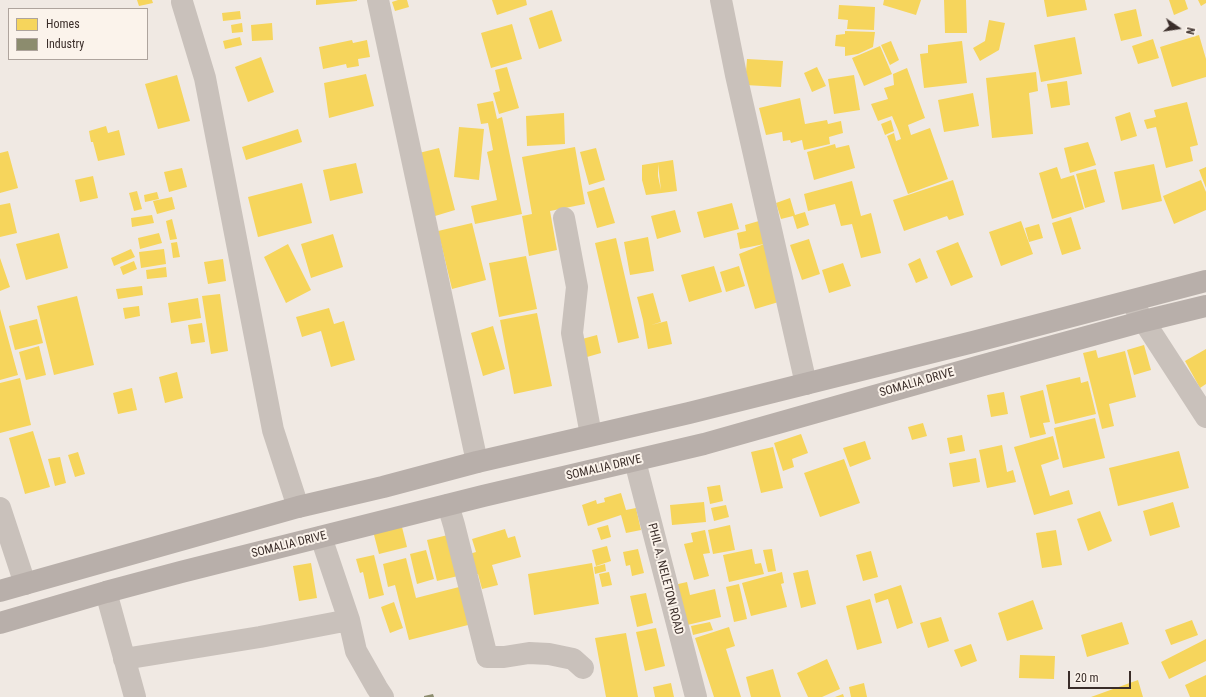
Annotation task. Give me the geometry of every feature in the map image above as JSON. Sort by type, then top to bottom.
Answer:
[{"type":"main road","name":"SOMALIA DRIVE","points":[[0,591],[298,507],[383,488],[477,462],[682,415],[973,342],[1206,281]]},
{"type":"main road","name":"SOMALIA DRIVE","points":[[0,623],[106,592],[321,537],[712,442],[980,366],[1144,321],[1206,306]]},
{"type":"street","points":[[378,0],[477,462]]},
{"type":"street","points":[[721,0],[736,75],[806,384]]},
{"type":"street","points":[[182,2],[206,78],[273,430],[298,507]]},
{"type":"street","points":[[564,218],[577,287],[572,333],[591,435]]},
{"type":"street","points":[[1130,300],[1206,417]]},
{"type":"street","name":"PHIL A. NELETON ROAD","points":[[635,461],[696,697]]},
{"type":"street","points":[[448,505],[487,657],[504,658],[529,653],[549,654],[573,659],[583,668]]},
{"type":"street","points":[[0,508],[25,584]]},
{"type":"street","points":[[321,537],[349,620],[356,650],[376,688],[383,697]]},
{"type":"street","points":[[106,592],[135,697]]},
{"type":"street","points":[[124,659],[349,620]]},
{"type":"building: Homes","points":[[137,0],[152,0],[153,3],[139,6]]},
{"type":"building: Homes","points":[[316,0],[357,0],[357,1],[316,5]]},
{"type":"building: Homes","points":[[407,0],[409,7],[395,11],[392,2]]},
{"type":"building: Homes","points":[[492,0],[526,0],[527,5],[497,15]]},
{"type":"building: Homes","points":[[884,0],[921,0],[916,15],[883,5]]},
{"type":"building: Homes","points":[[944,0],[966,0],[967,33],[945,33]]},
{"type":"building: Homes","points":[[1044,0],[1085,0],[1087,10],[1047,17]]},
{"type":"building: Homes","points":[[1169,0],[1185,0],[1188,9],[1174,15]]},
{"type":"building: Homes","points":[[1198,0],[1206,0],[1206,3],[1201,6]]},
{"type":"building: Homes","points":[[839,5],[875,7],[874,30],[847,29],[848,20],[838,19]]},
{"type":"building: Homes","points":[[1136,9],[1142,36],[1121,41],[1114,14]]},
{"type":"building: Homes","points":[[552,10],[562,41],[539,49],[529,18]]},
{"type":"building: Homes","points":[[240,11],[241,19],[223,21],[222,13]]},
{"type":"building: Homes","points":[[989,20],[1005,23],[999,50],[980,61],[973,48],[985,41]]},
{"type":"building: Homes","points":[[242,23],[243,32],[232,33],[231,25]]},
{"type":"building: Homes","points":[[272,23],[273,40],[252,41],[251,25]]},
{"type":"building: Homes","points":[[512,24],[522,59],[491,68],[481,33]]},
{"type":"building: Homes","points":[[845,31],[875,32],[873,47],[858,54],[845,56],[845,47],[835,46],[836,35],[845,34]]},
{"type":"building: Homes","points":[[1199,35],[1206,59],[1206,77],[1172,87],[1160,47]]},
{"type":"building: Homes","points":[[240,37],[242,45],[225,49],[223,41]]},
{"type":"building: Homes","points":[[1075,37],[1082,74],[1041,82],[1034,45]]},
{"type":"building: Homes","points":[[1153,39],[1159,58],[1138,64],[1132,46]]},
{"type":"building: Homes","points":[[352,40],[353,43],[367,40],[370,57],[358,59],[359,66],[347,68],[346,64],[323,69],[319,47]]},
{"type":"building: Homes","points":[[891,41],[899,60],[890,65],[881,45]]},
{"type":"building: Homes","points":[[962,41],[967,83],[924,88],[920,54],[928,53],[928,45]]},
{"type":"building: Homes","points":[[880,46],[892,74],[864,86],[852,58]]},
{"type":"building: Homes","points":[[261,57],[274,92],[248,102],[235,67]]},
{"type":"building: Homes","points":[[747,59],[783,61],[781,87],[745,85]]},
{"type":"building: Homes","points":[[507,67],[519,108],[499,114],[493,93],[500,91],[495,70]]},
{"type":"building: Homes","points":[[817,67],[826,86],[812,92],[804,73]]},
{"type":"building: Homes","points":[[907,68],[925,118],[908,125],[911,135],[930,128],[948,179],[908,194],[887,136],[894,133],[896,141],[901,139],[898,130],[892,116],[878,121],[871,104],[888,99],[884,88],[894,85],[893,74]]},
{"type":"building: Homes","points":[[1036,72],[1038,91],[1029,93],[1033,134],[992,138],[986,78]]},
{"type":"building: Homes","points":[[366,74],[374,106],[329,118],[324,83]]},
{"type":"building: Homes","points":[[177,75],[190,121],[158,129],[145,84]]},
{"type":"building: Homes","points":[[854,75],[860,110],[834,114],[828,79]]},
{"type":"building: Homes","points":[[1067,81],[1070,105],[1051,108],[1047,84]]},
{"type":"building: Homes","points":[[973,93],[979,126],[944,132],[938,100]]},
{"type":"building: Homes","points":[[800,98],[805,124],[827,120],[828,124],[841,121],[843,133],[829,137],[830,144],[804,150],[802,140],[791,143],[790,140],[783,141],[782,132],[766,135],[759,108]]},
{"type":"building: Homes","points":[[493,101],[497,119],[502,117],[522,214],[475,224],[471,206],[497,200],[487,152],[493,150],[488,123],[481,124],[477,104]]},
{"type":"building: Homes","points":[[1187,102],[1198,145],[1190,147],[1193,161],[1166,168],[1156,127],[1147,129],[1144,120],[1156,117],[1154,110]]},
{"type":"building: Homes","points":[[1130,112],[1137,136],[1121,141],[1115,117]]},
{"type":"building: Homes","points":[[564,113],[565,144],[527,146],[526,116]]},
{"type":"building: Homes","points":[[891,120],[894,131],[885,135],[881,124]]},
{"type":"building: Homes","points":[[106,126],[108,133],[119,130],[125,155],[98,161],[93,142],[91,142],[89,131]]},
{"type":"building: Homes","points":[[459,127],[484,129],[479,180],[454,177]]},
{"type":"building: Homes","points":[[298,129],[302,142],[246,160],[242,147]]},
{"type":"building: Homes","points":[[1088,142],[1096,165],[1070,173],[1064,148]]},
{"type":"building: Homes","points":[[835,144],[836,148],[849,145],[855,168],[814,180],[807,152]]},
{"type":"building: Homes","points":[[575,147],[585,204],[550,211],[557,250],[529,256],[522,216],[532,214],[522,157]]},
{"type":"building: Homes","points":[[439,148],[455,210],[435,216],[419,153]]},
{"type":"building: Homes","points":[[596,148],[605,180],[589,185],[580,152]]},
{"type":"building: Homes","points":[[8,151],[18,188],[0,193],[0,153]]},
{"type":"building: Homes","points":[[673,160],[677,191],[646,195],[642,180],[642,165]],"holes":[[[658,164],[661,190],[658,176]]]},
{"type":"building: Homes","points":[[356,163],[363,193],[330,201],[323,170]]},
{"type":"building: Homes","points":[[1154,164],[1162,201],[1122,210],[1114,172]]},
{"type":"building: Homes","points":[[1057,167],[1061,179],[1074,175],[1084,209],[1052,219],[1039,173]]},
{"type":"building: Homes","points":[[1206,167],[1206,188],[1199,170]]},
{"type":"building: Homes","points":[[182,168],[187,187],[169,192],[164,172]]},
{"type":"building: Homes","points":[[1096,169],[1105,202],[1085,208],[1076,174]]},
{"type":"building: Homes","points":[[93,176],[98,198],[80,202],[75,180]]},
{"type":"building: Homes","points":[[953,180],[964,215],[949,220],[947,216],[904,231],[893,200]]},
{"type":"building: Homes","points":[[1201,180],[1206,192],[1206,210],[1174,224],[1163,196]]},
{"type":"building: Homes","points":[[852,181],[861,216],[871,213],[881,253],[861,258],[852,224],[841,226],[835,204],[808,211],[804,194]]},
{"type":"building: Homes","points":[[302,183],[312,223],[258,237],[248,197]]},
{"type":"building: Homes","points":[[604,187],[615,223],[597,228],[587,192]]},
{"type":"building: Homes","points":[[137,191],[142,209],[134,211],[129,193]]},
{"type":"building: Homes","points":[[157,192],[159,199],[145,202],[144,195]]},
{"type":"building: Homes","points":[[172,197],[175,209],[157,214],[153,201]]},
{"type":"building: Homes","points":[[790,198],[795,215],[805,212],[809,225],[797,229],[793,216],[781,219],[776,203]]},
{"type":"building: Homes","points":[[10,203],[17,233],[0,237],[0,205]]},
{"type":"building: Homes","points":[[732,203],[739,229],[704,238],[697,212]]},
{"type":"building: Homes","points":[[675,210],[681,232],[657,239],[651,216]]},
{"type":"building: Homes","points":[[152,215],[154,223],[132,227],[131,218]]},
{"type":"building: Homes","points":[[1071,217],[1081,249],[1062,255],[1052,223]]},
{"type":"building: Homes","points":[[172,219],[177,239],[170,240],[166,221]]},
{"type":"building: Homes","points":[[759,221],[764,244],[740,249],[737,233],[746,231],[745,225]]},
{"type":"building: Homes","points":[[1021,221],[1033,254],[1001,266],[989,232]]},
{"type":"building: Homes","points":[[472,223],[486,280],[452,289],[438,231]]},
{"type":"building: Homes","points":[[1039,224],[1043,238],[1029,242],[1025,228]]},
{"type":"building: Homes","points":[[59,233],[68,268],[26,280],[16,244]]},
{"type":"building: Homes","points":[[159,233],[162,243],[140,249],[138,238]]},
{"type":"building: Homes","points":[[333,234],[343,267],[311,278],[301,244]]},
{"type":"building: Homes","points":[[648,237],[654,271],[630,275],[624,242]]},
{"type":"building: Homes","points":[[616,238],[639,338],[618,343],[595,243]]},
{"type":"building: Homes","points":[[809,239],[820,274],[802,280],[790,245]]},
{"type":"building: Homes","points":[[177,242],[180,257],[173,258],[171,243]]},
{"type":"building: Homes","points":[[958,242],[973,277],[951,286],[936,251]]},
{"type":"building: Homes","points":[[288,244],[311,290],[286,303],[264,257]]},
{"type":"building: Homes","points":[[764,244],[782,301],[755,309],[739,254]]},
{"type":"building: Homes","points":[[131,249],[135,257],[114,266],[111,258]]},
{"type":"building: Homes","points":[[164,249],[166,264],[141,268],[139,252]]},
{"type":"building: Homes","points":[[526,256],[537,309],[499,317],[489,263]]},
{"type":"building: Homes","points":[[0,258],[10,287],[0,291]]},
{"type":"building: Homes","points":[[920,258],[928,278],[916,283],[908,264]]},
{"type":"building: Homes","points":[[223,259],[226,281],[208,284],[204,262]]},
{"type":"building: Homes","points":[[134,261],[137,269],[123,275],[120,267]]},
{"type":"building: Homes","points":[[843,263],[851,286],[829,293],[822,270]]},
{"type":"building: Homes","points":[[714,266],[722,292],[689,302],[681,275]]},
{"type":"building: Homes","points":[[739,266],[745,286],[726,292],[720,272]]},
{"type":"building: Homes","points":[[166,267],[167,277],[147,279],[146,270]]},
{"type":"building: Homes","points":[[142,286],[143,295],[118,299],[116,289]]},
{"type":"building: Homes","points":[[653,293],[661,322],[651,325],[667,321],[672,344],[648,349],[637,297]]},
{"type":"building: Homes","points":[[220,294],[228,351],[211,354],[202,296]]},
{"type":"building: Homes","points":[[77,296],[94,365],[54,375],[37,306]]},
{"type":"building: Homes","points":[[198,298],[201,318],[171,323],[168,303]]},
{"type":"building: Homes","points":[[139,306],[140,316],[125,319],[123,308]]},
{"type":"building: Homes","points":[[329,308],[334,324],[344,321],[355,360],[331,367],[321,331],[302,337],[296,317]]},
{"type":"building: Homes","points":[[0,309],[18,375],[0,380]]},
{"type":"building: Homes","points":[[537,313],[552,386],[514,394],[500,320]]},
{"type":"building: Homes","points":[[37,319],[43,343],[15,350],[9,326]]},
{"type":"building: Homes","points":[[202,323],[205,342],[191,344],[188,325]]},
{"type":"building: Homes","points":[[493,326],[505,369],[483,376],[471,333]]},
{"type":"building: Homes","points":[[597,335],[601,353],[587,357],[582,339]]},
{"type":"building: Homes","points":[[1144,345],[1151,370],[1134,375],[1127,350]]},
{"type":"building: Homes","points":[[39,346],[46,375],[26,380],[19,352]]},
{"type":"building: Homes","points":[[1206,349],[1206,384],[1200,388],[1185,361]]},
{"type":"building: Homes","points":[[1096,350],[1098,358],[1125,351],[1136,397],[1109,404],[1114,426],[1102,429],[1083,353]]},
{"type":"building: Homes","points":[[177,372],[183,398],[165,403],[159,377]]},
{"type":"building: Homes","points":[[1080,377],[1081,383],[1088,381],[1096,414],[1055,424],[1046,385]]},
{"type":"building: Homes","points":[[20,378],[31,425],[0,433],[0,383]]},
{"type":"building: Homes","points":[[132,388],[137,410],[118,414],[113,393]]},
{"type":"building: Homes","points":[[1043,390],[1050,422],[1043,423],[1046,434],[1030,438],[1020,396]]},
{"type":"building: Homes","points":[[1004,392],[1008,414],[991,417],[987,395]]},
{"type":"building: Homes","points":[[1095,418],[1105,458],[1063,468],[1054,428]]},
{"type":"building: Homes","points":[[923,423],[927,436],[912,440],[908,427]]},
{"type":"building: Homes","points":[[33,431],[50,487],[25,494],[9,438]]},
{"type":"building: Homes","points":[[801,434],[808,453],[792,459],[794,467],[783,471],[774,443]]},
{"type":"building: Homes","points":[[962,435],[965,451],[950,454],[947,438]]},
{"type":"building: Homes","points":[[1053,436],[1059,459],[1041,465],[1050,496],[1069,490],[1073,504],[1034,515],[1014,447]]},
{"type":"building: Homes","points":[[865,441],[871,459],[850,467],[843,448]]},
{"type":"building: Homes","points":[[1002,445],[1007,472],[1013,470],[1016,482],[987,488],[979,450]]},
{"type":"building: Homes","points":[[773,447],[783,488],[761,493],[751,452]]},
{"type":"building: Homes","points":[[1179,451],[1189,488],[1118,506],[1109,468]]},
{"type":"building: Homes","points":[[78,452],[85,474],[75,477],[68,455]]},
{"type":"building: Homes","points":[[60,457],[66,483],[55,486],[48,459]]},
{"type":"building: Homes","points":[[976,458],[980,482],[953,487],[949,463]]},
{"type":"building: Homes","points":[[844,459],[860,503],[820,517],[804,473]]},
{"type":"building: Homes","points":[[720,485],[723,501],[710,504],[707,487]]},
{"type":"building: Homes","points":[[621,493],[626,510],[636,508],[641,530],[626,533],[621,515],[588,526],[582,505],[596,500],[597,504],[605,502],[604,498]]},
{"type":"building: Homes","points":[[704,502],[706,522],[672,525],[670,505]]},
{"type":"building: Homes","points":[[1173,502],[1180,527],[1150,536],[1143,511]]},
{"type":"building: Homes","points":[[726,505],[729,517],[714,521],[711,508]]},
{"type":"building: Homes","points":[[1100,511],[1112,541],[1088,551],[1077,519]]},
{"type":"building: Homes","points":[[401,523],[407,547],[379,554],[373,531]]},
{"type":"building: Homes","points":[[608,525],[611,537],[601,540],[597,528]]},
{"type":"building: Homes","points":[[730,525],[735,550],[713,554],[708,530]]},
{"type":"building: Homes","points":[[505,529],[508,538],[515,536],[521,557],[492,565],[498,585],[482,589],[478,574],[471,576],[466,555],[476,552],[472,539]]},
{"type":"building: Homes","points":[[705,530],[710,553],[703,554],[709,576],[694,580],[684,544],[693,542],[691,533]]},
{"type":"building: Homes","points":[[1056,530],[1062,565],[1042,568],[1036,533]]},
{"type":"building: Homes","points":[[448,535],[458,576],[437,581],[427,540]]},
{"type":"building: Homes","points":[[607,546],[611,561],[596,566],[592,550]]},
{"type":"building: Homes","points":[[638,549],[644,573],[632,576],[630,565],[626,566],[623,552]]},
{"type":"building: Homes","points":[[752,549],[755,564],[761,563],[764,574],[729,582],[723,555]]},
{"type":"building: Homes","points":[[772,549],[776,571],[768,572],[763,550]]},
{"type":"building: Homes","points":[[426,550],[434,579],[417,584],[410,554]]},
{"type":"building: Homes","points":[[871,551],[878,577],[863,581],[856,555]]},
{"type":"building: Homes","points":[[374,555],[384,595],[369,599],[363,572],[360,573],[356,559]]},
{"type":"building: Homes","points":[[406,558],[416,598],[463,586],[472,624],[409,640],[395,585],[388,587],[383,564]]},
{"type":"building: Homes","points":[[311,563],[317,598],[299,601],[293,566]]},
{"type":"building: Homes","points":[[592,563],[599,604],[534,615],[528,574]]},
{"type":"building: Homes","points":[[605,564],[606,571],[595,574],[594,567]]},
{"type":"building: Homes","points":[[808,570],[816,604],[801,608],[793,573]]},
{"type":"building: Homes","points":[[609,572],[612,585],[602,587],[599,574]]},
{"type":"building: Homes","points":[[782,572],[784,583],[781,584],[787,607],[751,616],[742,583]]},
{"type":"building: Homes","points":[[687,582],[690,595],[715,589],[721,617],[683,626],[674,585]]},
{"type":"building: Homes","points":[[739,584],[747,619],[734,622],[726,587]]},
{"type":"building: Homes","points":[[901,585],[913,623],[897,629],[888,599],[876,603],[874,594]]},
{"type":"building: Homes","points":[[646,593],[653,623],[637,627],[630,596]]},
{"type":"building: Homes","points":[[870,599],[882,643],[857,650],[846,606]]},
{"type":"building: Homes","points":[[1033,600],[1043,629],[1007,641],[998,613]]},
{"type":"building: Homes","points":[[394,602],[403,628],[390,633],[381,607]]},
{"type":"building: Homes","points":[[941,617],[949,641],[928,648],[920,623]]},
{"type":"building: Homes","points":[[1192,620],[1198,635],[1171,645],[1165,630]]},
{"type":"building: Homes","points":[[710,622],[713,630],[693,635],[691,626]]},
{"type":"building: Homes","points":[[1122,622],[1129,644],[1087,657],[1081,635]]},
{"type":"building: Homes","points":[[729,627],[735,646],[726,649],[741,697],[714,697],[695,638]]},
{"type":"building: Homes","points":[[656,628],[665,666],[645,671],[636,632]]},
{"type":"building: Homes","points":[[626,633],[638,697],[606,697],[595,638]]},
{"type":"building: Homes","points":[[1206,639],[1206,661],[1169,679],[1161,662]]},
{"type":"building: Homes","points":[[971,644],[977,661],[961,667],[954,650]]},
{"type":"building: Homes","points":[[1020,655],[1055,656],[1054,679],[1019,678]]},
{"type":"building: Homes","points":[[827,659],[840,689],[822,697],[808,697],[797,673]]},
{"type":"building: Homes","points":[[773,669],[781,697],[751,697],[746,677]]},
{"type":"building: Homes","points":[[1206,675],[1206,697],[1190,697],[1185,685]]},
{"type":"building: Homes","points":[[1138,680],[1143,697],[1091,697]]},
{"type":"building: Homes","points":[[671,683],[674,697],[655,697],[653,687]]},
{"type":"building: Homes","points":[[864,683],[867,697],[851,697],[849,687]]},
{"type":"building: Homes","points":[[843,694],[844,697],[835,697]]},
{"type":"building: Industry","points":[[433,694],[434,697],[424,697],[424,696]]}]
